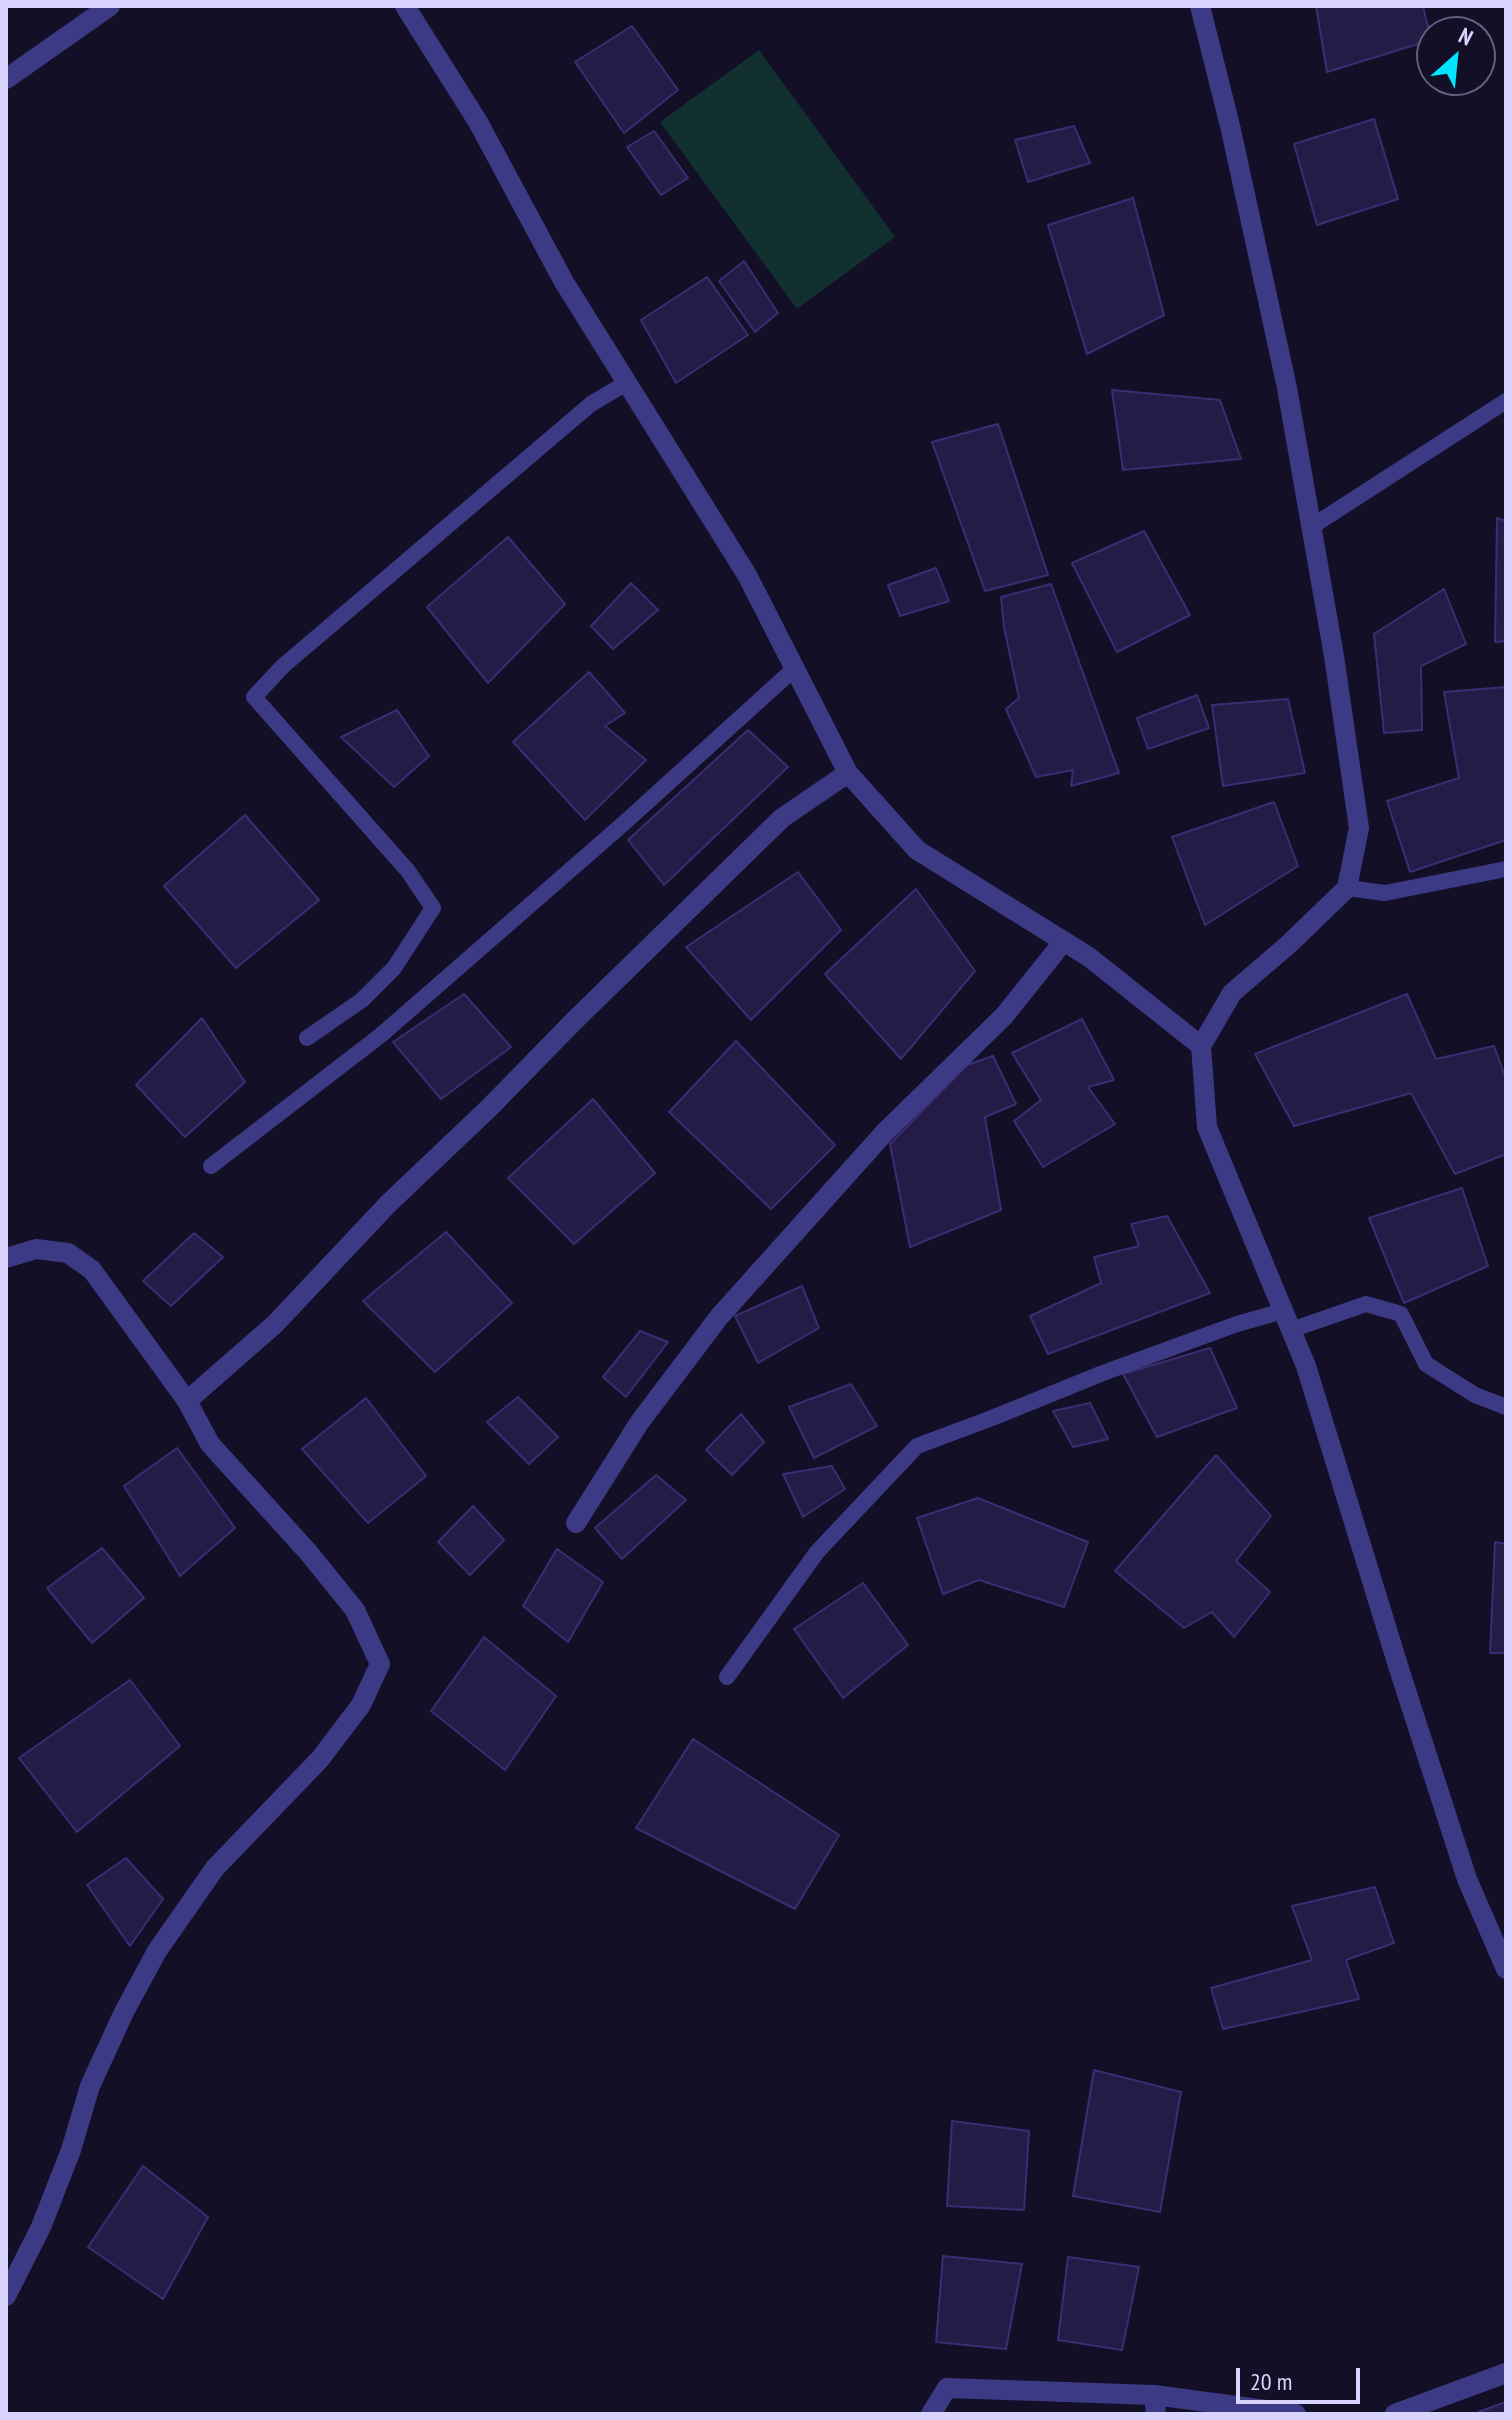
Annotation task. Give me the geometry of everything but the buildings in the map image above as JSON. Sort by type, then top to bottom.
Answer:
[{"type":"street","points":[[6,79],[110,6]]},
{"type":"street","points":[[405,6],[478,122],[564,282],[747,575],[848,773],[917,850],[1089,957],[1201,1046]]},
{"type":"street","points":[[1200,6],[1231,130],[1277,343],[1334,656],[1359,828],[1347,888],[1232,993],[1201,1046],[1207,1127],[1306,1366],[1467,1879],[1506,1969]]},
{"type":"street","points":[[187,1401],[275,1324],[388,1204],[782,818],[848,773]]},
{"type":"street","points":[[576,1523],[639,1423],[719,1317],[885,1132],[1004,1016],[1064,941]]},
{"type":"street","points":[[6,1258],[36,1249],[68,1253],[92,1270],[187,1401],[210,1444],[308,1552],[355,1610],[380,1664],[361,1705],[320,1759],[215,1868],[157,1951],[124,2012],[90,2086],[71,2150],[41,2227],[6,2296]]},
{"type":"street","points":[[1395,2414],[1506,2373]]},
{"type":"street","points":[[931,2414],[947,2388],[1296,2414]]},
{"type":"lane","points":[[307,1038],[362,1000],[394,968],[433,908],[408,871],[254,697],[283,666],[500,480],[591,404],[628,382]]},
{"type":"lane","points":[[1311,527],[1506,401]]},
{"type":"lane","points":[[211,1166],[381,1035],[601,844],[794,669]]},
{"type":"lane","points":[[1347,888],[1385,893],[1506,869]]},
{"type":"lane","points":[[727,1677],[817,1552],[917,1446],[1237,1324],[1287,1320],[1366,1304],[1401,1314],[1426,1364],[1475,1395],[1506,1407]]},
{"type":"green space","points":[[759,50],[895,237],[797,309],[660,122]]}]
